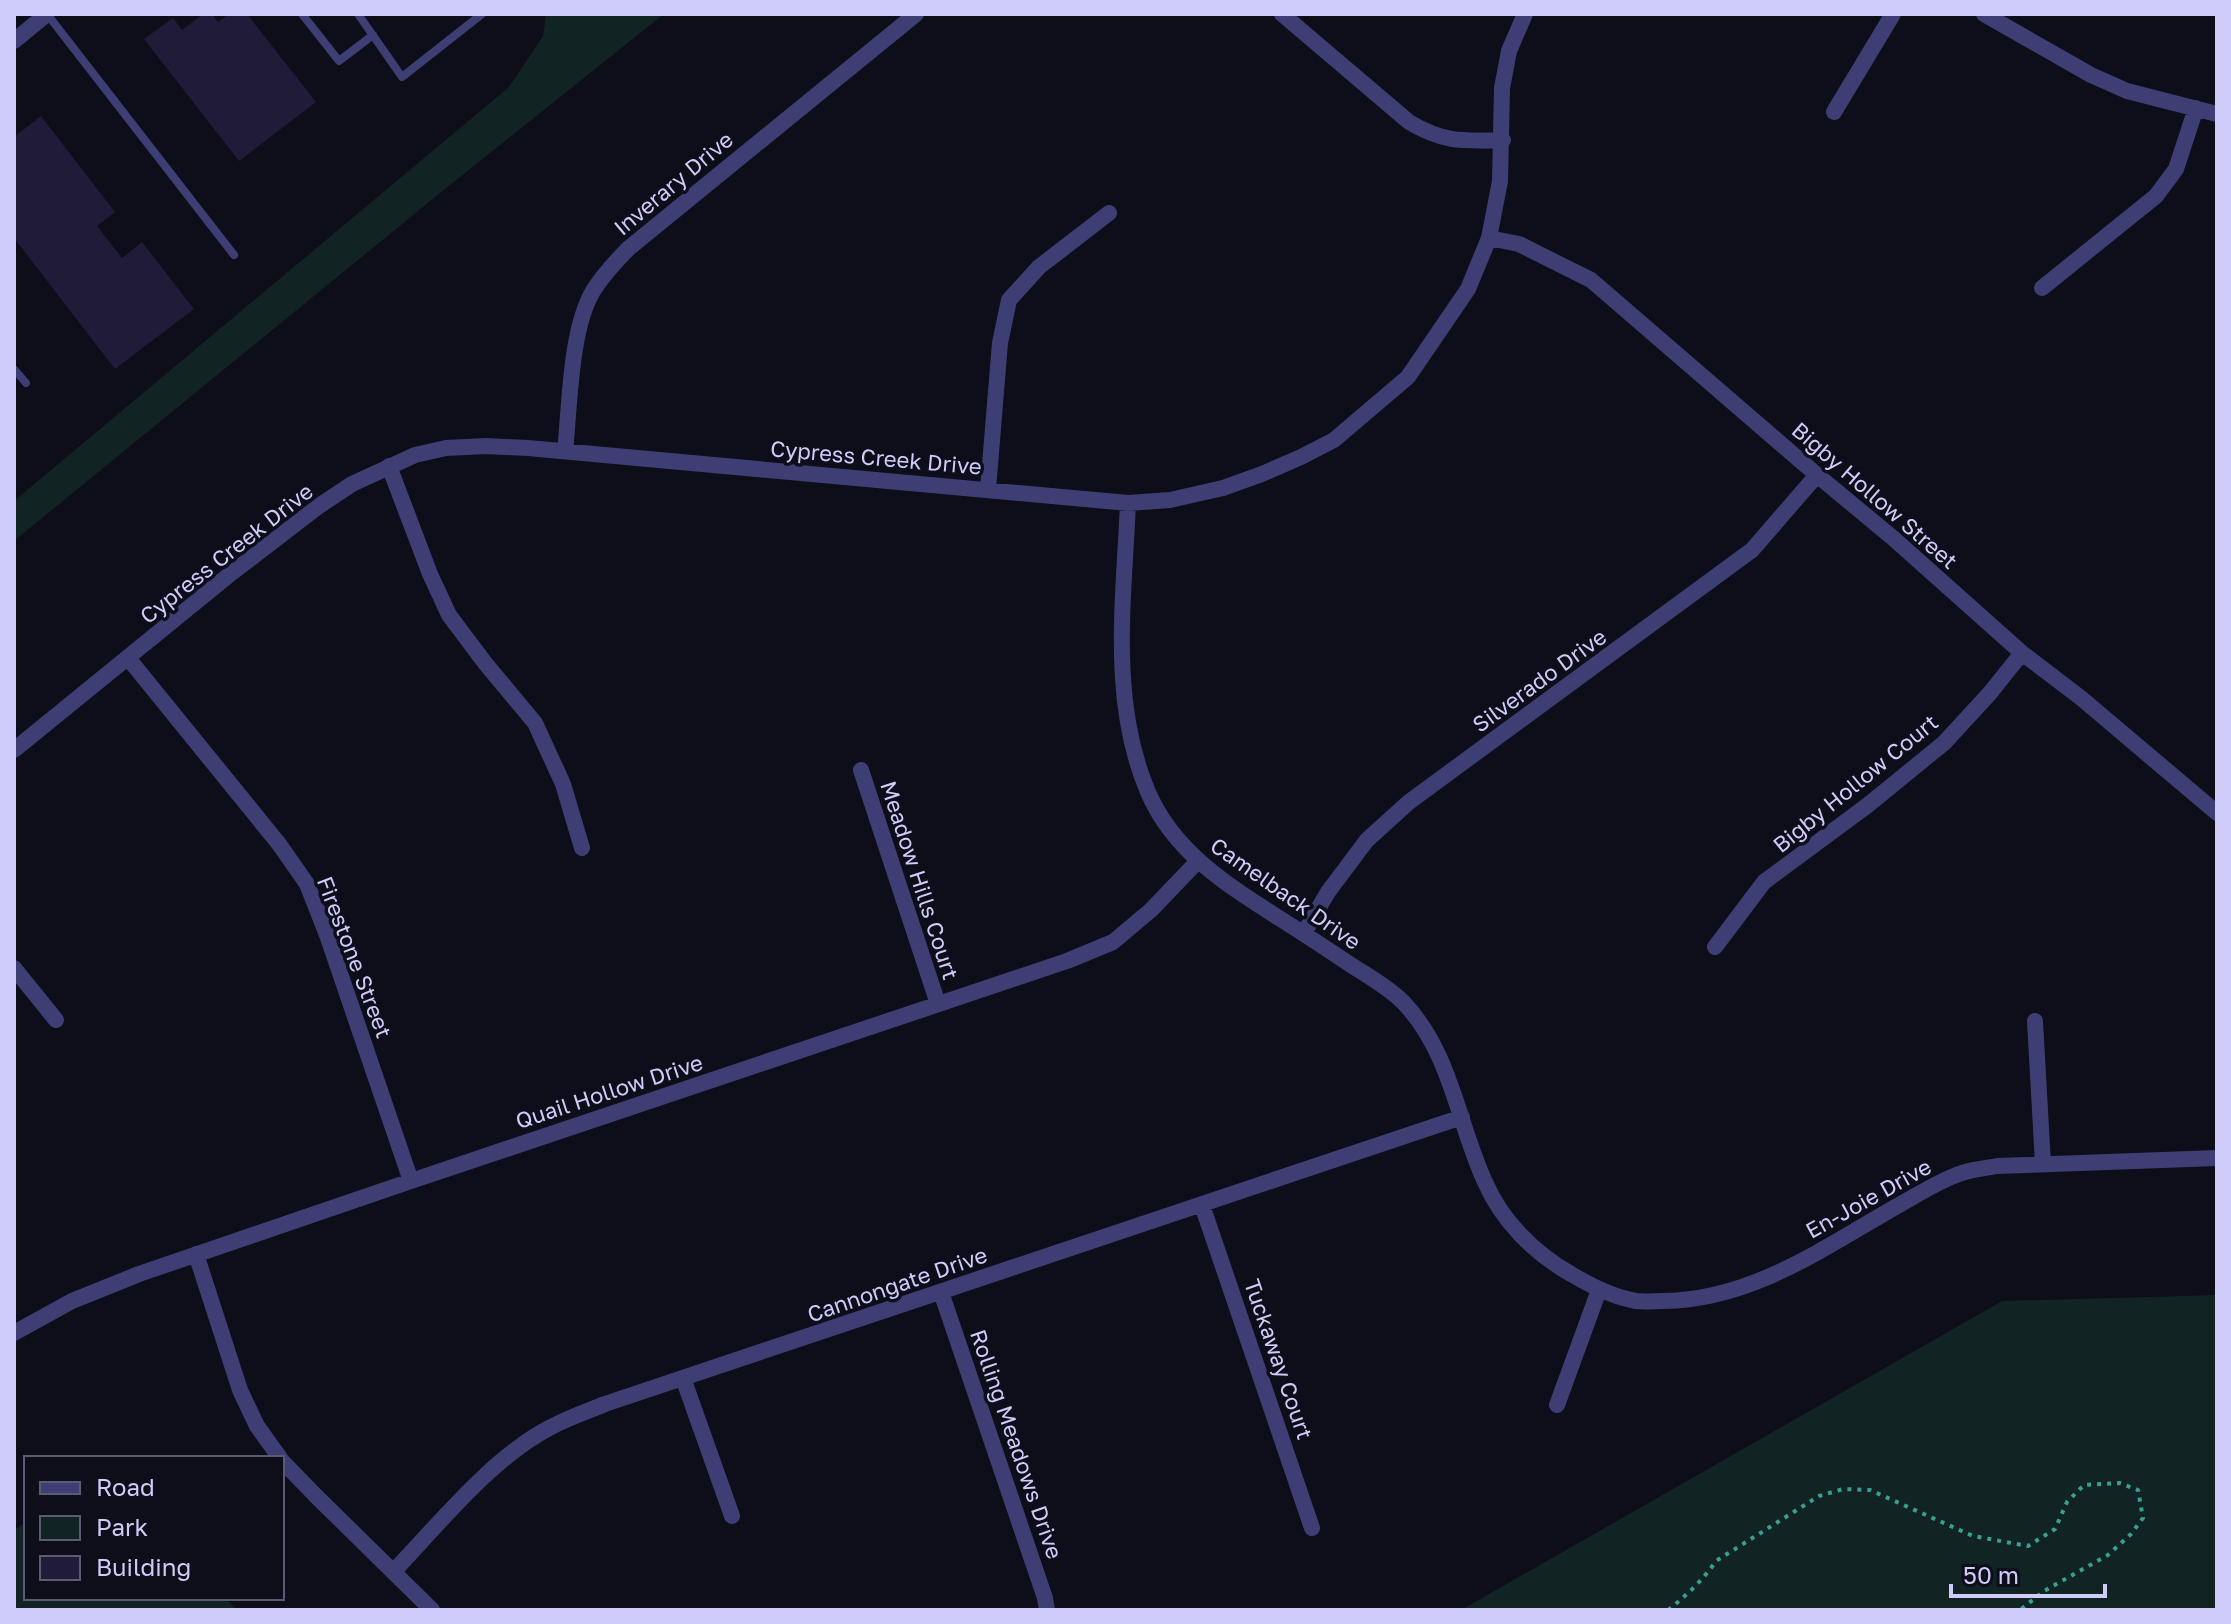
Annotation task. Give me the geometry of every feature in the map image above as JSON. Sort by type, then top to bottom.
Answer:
[{"type":"street","points":[[14,41],[47,14]]},
{"type":"street","name":"Inverary Drive","points":[[565,451],[581,321],[592,294],[609,269],[629,248],[916,14]]},
{"type":"street","points":[[1282,14],[1409,122],[1428,133],[1453,141],[1503,140]]},
{"type":"street","name":"Cypress Creek Drive","points":[[14,750],[319,506],[352,484],[415,455],[446,448],[486,446],[565,451],[1128,503],[1170,500],[1223,488],[1262,474],[1334,440],[1408,377],[1468,289],[1489,238],[1500,181],[1502,88],[1509,51],[1525,14]]},
{"type":"street","points":[[1834,112],[1893,14]]},
{"type":"street","points":[[1984,14],[2091,75],[2127,91],[2217,114]]},
{"type":"street","points":[[2042,288],[2156,196],[2176,169],[2196,108]]},
{"type":"street","points":[[988,489],[1000,343],[1009,300],[1039,267],[1109,213]]},
{"type":"street","name":"Bigby Hollow Street","points":[[1489,238],[1519,244],[1591,280],[1893,538],[2022,653],[2081,698],[2217,813]]},
{"type":"street","points":[[389,466],[449,615],[535,723],[563,784],[582,848]]},
{"type":"street","name":"Silverado Drive","points":[[1304,933],[1328,892],[1367,840],[1409,802],[1752,550],[1817,475]]},
{"type":"street","name":"Camelback Drive","points":[[1128,503],[1121,679],[1128,722],[1148,793],[1171,832],[1224,883],[1384,986],[1402,1001],[1436,1046],[1486,1185],[1525,1241],[1556,1266]]},
{"type":"street","name":"Bigby Hollow Court","points":[[1715,947],[1764,882],[1868,805],[1944,743],[2022,653]]},
{"type":"street","name":"Firestone Street","points":[[128,658],[279,844],[307,884],[411,1181]]},
{"type":"street","name":"Meadow Hills Court","points":[[861,770],[938,1004]]},
{"type":"street","name":"Quail Hollow Drive","points":[[14,1333],[72,1301],[139,1274],[1067,961],[1113,942],[1151,910],[1198,861]]},
{"type":"street","points":[[14,968],[56,1020]]},
{"type":"street","points":[[2035,1021],[2043,1164]]},
{"type":"street","name":"Cannongate Drive","points":[[393,1572],[476,1485],[514,1451],[551,1426],[605,1404],[1462,1117]]},
{"type":"street","name":"En-Joie Drive","points":[[1556,1266],[1599,1290],[1638,1302],[1686,1301],[1730,1292],[1771,1277],[1963,1172],[1997,1166],[2217,1158]]},
{"type":"street","name":"Tuckaway Court","points":[[1202,1205],[1312,1528]]},
{"type":"street","points":[[196,1254],[240,1390],[257,1426],[279,1456]]},
{"type":"street","points":[[1557,1405],[1599,1290]]},
{"type":"street","name":"Rolling Meadows Drive","points":[[941,1292],[1047,1610]]},
{"type":"street","points":[[683,1378],[732,1516]]},
{"type":"street","points":[[284,1462],[432,1610]]},
{"type":"lane","points":[[47,14],[234,255]]},
{"type":"lane","points":[[302,14],[339,61],[373,35]]},
{"type":"lane","points":[[358,14],[402,77],[482,14]]},
{"type":"lane","points":[[14,369],[26,383]]},
{"type":"path","points":[[1668,1610],[1706,1575],[1716,1561],[1819,1496],[1843,1489],[1870,1490],[1973,1536],[2028,1546],[2055,1529],[2067,1502],[2084,1485],[2120,1483],[2138,1490],[2143,1518],[2131,1534],[2108,1555],[2044,1591],[2020,1610]]},
{"type":"green space","points":[[546,14],[664,14],[14,541],[14,501],[509,87],[543,36]]},
{"type":"green space","points":[[2217,1295],[2217,1610],[1461,1610],[2002,1301]]},
{"type":"green space","points":[[24,1523],[24,1600],[227,1600],[237,1610],[14,1610],[14,1530]]},
{"type":"building","points":[[203,14],[212,14],[218,22],[229,14],[247,14],[316,102],[239,161],[144,39],[173,18],[182,30]]},
{"type":"building","points":[[41,116],[115,212],[97,226],[122,258],[142,242],[194,309],[115,369],[14,238],[14,137]]}]
